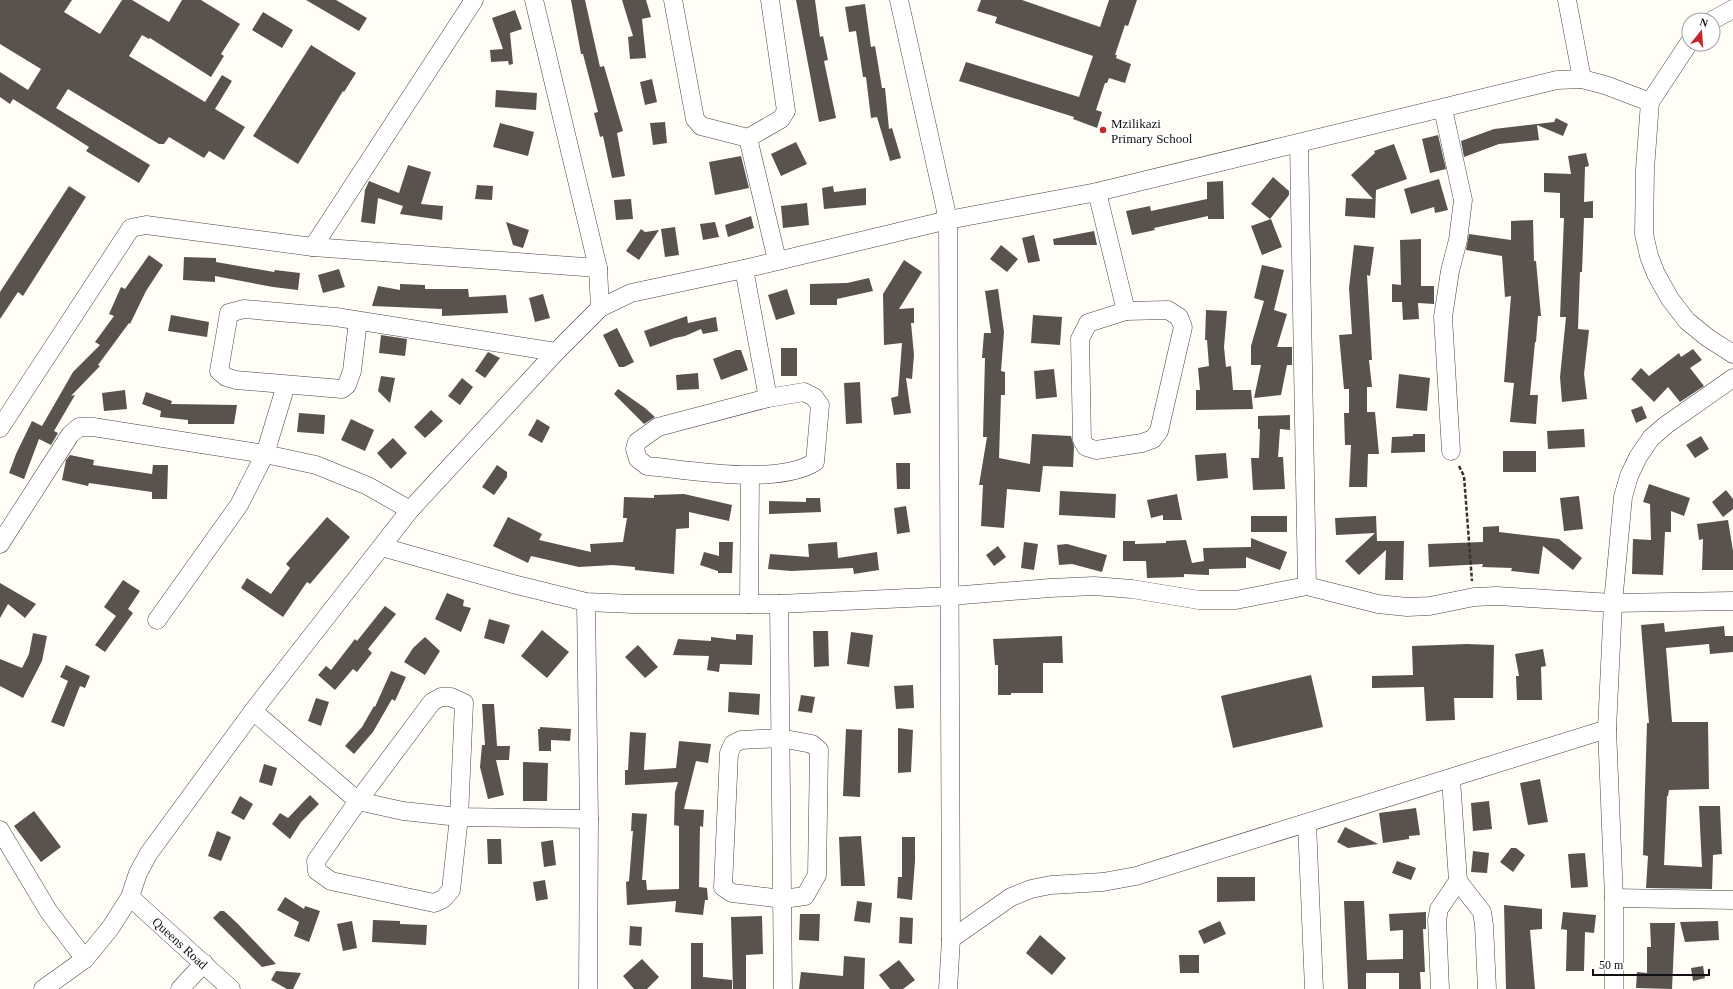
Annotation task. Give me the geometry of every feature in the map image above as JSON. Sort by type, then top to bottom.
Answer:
[{"type":"street","points":[[313,246],[474,0]]},
{"type":"street","points":[[534,0],[598,268],[600,308]]},
{"type":"street","points":[[673,0],[695,119],[701,126],[748,138],[781,118],[786,111],[770,0]]},
{"type":"street","points":[[899,0],[948,220],[951,596],[951,939],[948,989]]},
{"type":"street","points":[[1567,0],[1582,79]]},
{"type":"street","points":[[1721,16],[1733,9]]},
{"type":"street","points":[[1684,52],[1650,102],[1645,169],[1644,234],[1649,256],[1656,274],[1670,299],[1687,321],[1708,338],[1733,354]]},
{"type":"street","points":[[43,989],[85,959],[111,927],[130,897],[138,873],[149,853],[253,711],[410,510],[556,352],[600,308],[631,294],[744,269],[948,220],[1097,192],[1443,109],[1557,80],[1582,79],[1650,102]]},
{"type":"street","points":[[1443,109],[1463,200],[1458,240],[1450,271],[1443,317],[1452,451]]},
{"type":"street","points":[[748,138],[777,260]]},
{"type":"street","points":[[1299,144],[1307,586]]},
{"type":"street","points":[[1097,192],[1126,311]]},
{"type":"street","points":[[0,428],[131,228],[146,225],[313,246],[598,268]]},
{"type":"street","points":[[744,269],[768,398]]},
{"type":"street","points":[[358,321],[352,371],[347,385],[342,389],[236,380],[226,377],[219,371],[229,313],[244,309],[358,321],[556,352]]},
{"type":"street","points":[[1168,310],[1174,313],[1182,321],[1183,327],[1180,342],[1159,431],[1153,439],[1142,443],[1096,450],[1086,447],[1082,440],[1080,339],[1088,322],[1126,311],[1168,310]]},
{"type":"street","points":[[1614,989],[1614,898],[1608,730],[1613,603],[1623,497],[1629,476],[1638,457],[1651,438],[1666,425],[1733,378]]},
{"type":"street","points":[[157,620],[239,504],[266,454],[286,385]]},
{"type":"street","points":[[804,392],[814,397],[820,405],[815,462],[805,468],[750,476],[647,466],[638,459],[635,449],[637,442],[658,427],[768,398],[804,392]]},
{"type":"street","points":[[0,544],[70,435],[79,427],[93,427],[266,454],[316,465],[368,486],[410,510]]},
{"type":"street","points":[[749,604],[750,476]]},
{"type":"street","points":[[382,546],[513,584],[586,602],[633,604],[779,604],[951,596],[1094,586],[1132,589],[1199,600],[1236,600],[1307,586],[1393,607],[1430,606],[1474,597],[1497,596],[1613,603],[1733,601]]},
{"type":"street","points":[[586,602],[589,819],[588,989]]},
{"type":"street","points":[[779,604],[783,989]]},
{"type":"street","points":[[451,697],[464,703],[459,817],[451,890],[443,899],[434,903],[331,881],[318,871],[316,861],[358,801],[432,702],[441,698],[451,697]]},
{"type":"street","points":[[253,711],[358,801],[403,811],[459,817],[589,819]]},
{"type":"street","points":[[951,939],[1011,897],[1031,889],[1051,885],[1103,882],[1136,876],[1608,730]]},
{"type":"street","points":[[780,738],[812,744],[820,750],[817,875],[805,896],[783,899],[732,893],[723,887],[729,753],[733,744],[741,740],[780,738]]},
{"type":"street","points":[[1451,779],[1458,881],[1482,912],[1487,989]]},
{"type":"street","points":[[1306,823],[1314,989]]},
{"type":"street","points":[[0,830],[49,912],[85,959]]},
{"type":"street","points":[[1440,989],[1437,920],[1439,909],[1458,881]]},
{"type":"street","name":"Queens Road","points":[[130,897],[231,989]]},
{"type":"street","points":[[1614,898],[1733,900]]},
{"type":"street","points":[[180,989],[204,963]]},
{"type":"path","points":[[1452,451],[1464,476],[1474,597]]},
{"type":"building","points":[[0,0],[72,0],[64,12],[100,34],[122,0],[132,0],[169,22],[182,0],[201,0],[240,24],[221,54],[224,56],[211,77],[150,38],[149,39],[142,35],[129,56],[205,102],[222,75],[232,81],[215,109],[245,127],[224,160],[209,151],[204,158],[169,137],[164,144],[159,144],[68,89],[56,108],[150,165],[139,183],[86,151],[89,147],[13,99],[10,104],[0,97],[0,72],[28,90],[41,69],[0,44]]},
{"type":"building","points":[[306,0],[336,0],[367,18],[359,31]]},
{"type":"building","points":[[571,0],[585,0],[600,67],[604,66],[623,131],[617,133],[625,176],[612,178],[603,136],[600,137],[594,113],[598,112],[583,54],[581,54]]},
{"type":"building","points":[[622,0],[646,0],[651,17],[642,19],[646,58],[630,59],[628,37],[633,36]]},
{"type":"building","points":[[796,0],[815,0],[820,37],[823,36],[828,60],[824,61],[836,118],[819,122]]},
{"type":"building","points":[[981,0],[1022,0],[1100,27],[1109,0],[1137,0],[1128,26],[1125,25],[1115,55],[1117,55],[1116,58],[1131,64],[1125,83],[1109,78],[1107,83],[1105,83],[1096,110],[1102,112],[1097,128],[1073,119],[1074,117],[959,81],[966,62],[1079,97],[1093,56],[995,23],[997,17],[977,11]]},
{"type":"building","points":[[865,4],[871,47],[875,46],[882,88],[885,88],[889,129],[892,128],[901,158],[890,161],[877,117],[871,118],[866,77],[863,77],[856,31],[849,32],[845,7]]},
{"type":"building","points":[[515,10],[522,29],[510,33],[513,64],[509,65],[508,61],[491,62],[490,50],[503,49],[492,18]]},
{"type":"building","points":[[263,12],[293,30],[282,48],[252,30]]},
{"type":"building","points":[[311,45],[356,73],[344,92],[343,91],[298,164],[253,136]]},
{"type":"building","points":[[652,79],[657,102],[645,105],[640,82]]},
{"type":"building","points":[[496,90],[537,93],[536,110],[495,107]]},
{"type":"building","points":[[1556,118],[1568,124],[1563,136],[1537,125],[1539,140],[1499,144],[1464,157],[1461,141],[1494,129],[1554,122]]},
{"type":"building","points":[[665,122],[667,143],[653,145],[650,123]]},
{"type":"building","points":[[500,123],[534,132],[528,156],[493,147]]},
{"type":"building","points":[[1438,135],[1446,169],[1430,173],[1422,139]]},
{"type":"building","points":[[796,142],[807,164],[781,176],[771,154]]},
{"type":"building","points":[[1394,144],[1407,179],[1376,190],[1375,218],[1345,216],[1346,198],[1373,199],[1351,175],[1375,153],[1374,151]]},
{"type":"building","points":[[1586,153],[1589,166],[1585,167],[1584,202],[1593,201],[1593,218],[1584,218],[1578,329],[1589,330],[1584,374],[1587,399],[1562,402],[1560,377],[1566,317],[1560,317],[1564,218],[1560,218],[1560,193],[1544,192],[1544,173],[1571,174],[1568,156]]},
{"type":"building","points":[[741,156],[749,188],[715,195],[709,162]]},
{"type":"building","points":[[408,165],[431,172],[421,204],[443,206],[442,220],[400,214],[403,206],[378,198],[375,224],[361,222],[365,190],[369,181],[399,193]]},
{"type":"building","points":[[1273,177],[1289,191],[1289,195],[1270,219],[1251,204]]},
{"type":"building","points":[[1439,179],[1448,210],[1435,213],[1434,207],[1411,214],[1404,189]]},
{"type":"building","points":[[1223,181],[1224,219],[1208,219],[1208,216],[1154,228],[1155,230],[1132,235],[1126,211],[1150,206],[1151,211],[1207,199],[1207,182]]},
{"type":"building","points":[[477,185],[493,186],[492,200],[475,199]]},
{"type":"building","points":[[69,186],[86,197],[23,296],[18,292],[0,319],[0,292]]},
{"type":"building","points":[[833,186],[834,192],[866,188],[866,205],[824,209],[822,188]]},
{"type":"building","points":[[631,199],[633,219],[616,220],[614,200]]},
{"type":"building","points":[[807,203],[809,225],[783,228],[781,206]]},
{"type":"building","points":[[751,216],[754,228],[728,237],[725,225]]},
{"type":"building","points":[[1271,219],[1282,247],[1262,255],[1251,226]]},
{"type":"building","points":[[1533,220],[1534,261],[1536,261],[1541,316],[1538,316],[1530,395],[1538,395],[1536,424],[1510,422],[1514,383],[1504,382],[1511,296],[1505,297],[1502,256],[1466,250],[1469,234],[1511,240],[1511,221]]},
{"type":"building","points":[[506,222],[529,230],[523,248],[513,245]]},
{"type":"building","points":[[715,222],[719,237],[703,240],[700,224]]},
{"type":"building","points":[[675,227],[679,255],[665,257],[661,229]]},
{"type":"building","points":[[641,229],[645,232],[659,230],[639,260],[626,251]]},
{"type":"building","points":[[1094,231],[1097,245],[1054,245],[1053,239]]},
{"type":"building","points":[[1034,235],[1040,261],[1028,263],[1022,238]]},
{"type":"building","points":[[1421,239],[1421,286],[1434,286],[1434,304],[1418,303],[1419,319],[1403,320],[1402,302],[1392,302],[1392,284],[1401,285],[1400,240]]},
{"type":"building","points":[[1001,245],[1018,259],[1007,272],[990,259]]},
{"type":"building","points":[[1354,245],[1374,247],[1370,276],[1367,275],[1372,360],[1369,360],[1372,387],[1367,387],[1367,412],[1375,412],[1379,454],[1368,454],[1367,487],[1349,487],[1351,445],[1345,445],[1344,413],[1349,413],[1349,389],[1344,389],[1339,335],[1352,334],[1349,288]]},
{"type":"building","points":[[149,255],[163,265],[146,291],[130,324],[129,323],[98,365],[100,366],[71,396],[75,395],[54,431],[58,433],[51,445],[39,439],[24,479],[9,473],[16,454],[32,421],[42,426],[73,372],[100,345],[95,342],[114,316],[109,314],[121,287],[125,289]]},
{"type":"building","points":[[184,257],[216,258],[216,262],[274,272],[275,270],[300,273],[298,290],[215,276],[215,282],[183,280]]},
{"type":"building","points":[[904,260],[922,272],[899,309],[914,308],[914,323],[911,323],[914,355],[912,379],[906,378],[911,413],[894,415],[891,398],[898,396],[902,343],[884,345],[883,294]]},
{"type":"building","points":[[1262,265],[1284,270],[1274,310],[1287,314],[1277,347],[1292,347],[1292,365],[1287,365],[1281,395],[1254,398],[1261,365],[1251,365],[1251,346],[1264,301],[1254,298]]},
{"type":"building","points":[[339,269],[345,287],[323,293],[318,275]]},
{"type":"building","points":[[869,278],[873,291],[837,299],[837,305],[810,305],[810,284],[847,283]]},
{"type":"building","points":[[400,284],[425,285],[425,289],[468,289],[469,297],[506,295],[508,313],[442,316],[442,309],[372,306],[378,286],[400,290]]},
{"type":"building","points":[[787,289],[795,314],[776,320],[768,295]]},
{"type":"building","points":[[998,289],[1004,332],[1001,371],[1005,372],[1005,395],[1001,395],[999,458],[1030,464],[1032,434],[1071,436],[1074,447],[1073,467],[1043,466],[1040,492],[1007,489],[1004,528],[981,526],[983,485],[979,485],[987,437],[983,437],[985,358],[982,358],[984,333],[991,333],[985,291]]},
{"type":"building","points":[[543,294],[550,318],[535,322],[529,298]]},
{"type":"building","points":[[1206,310],[1227,311],[1224,347],[1226,367],[1231,366],[1233,390],[1251,390],[1253,409],[1196,410],[1196,390],[1200,390],[1198,368],[1209,366],[1207,340],[1205,340]]},
{"type":"building","points":[[171,315],[209,322],[207,337],[168,331]]},
{"type":"building","points":[[1033,315],[1062,317],[1060,345],[1031,343]]},
{"type":"building","points":[[687,316],[688,323],[716,317],[718,331],[703,334],[701,329],[685,336],[650,347],[644,331]]},
{"type":"building","points":[[617,328],[634,362],[624,367],[619,367],[603,335]]},
{"type":"building","points":[[381,335],[407,339],[405,356],[379,353]]},
{"type":"building","points":[[781,348],[797,348],[797,376],[781,376]]},
{"type":"building","points":[[1693,349],[1702,360],[1690,368],[1704,386],[1680,402],[1668,387],[1654,402],[1631,379],[1641,368],[1649,376],[1679,353],[1681,357]]},
{"type":"building","points":[[736,350],[741,350],[748,370],[721,380],[713,359]]},
{"type":"building","points":[[488,352],[500,358],[485,378],[475,371]]},
{"type":"building","points":[[1054,369],[1057,397],[1036,399],[1034,371]]},
{"type":"building","points":[[698,373],[699,389],[677,390],[676,375]]},
{"type":"building","points":[[1399,374],[1430,378],[1427,411],[1396,408]]},
{"type":"building","points":[[381,376],[395,378],[390,403],[378,391]]},
{"type":"building","points":[[462,378],[473,387],[460,405],[448,396]]},
{"type":"building","points":[[860,382],[862,423],[846,424],[844,383]]},
{"type":"building","points":[[618,389],[655,417],[644,424],[614,394]]},
{"type":"building","points":[[125,390],[127,409],[104,411],[102,393]]},
{"type":"building","points":[[146,392],[172,401],[171,404],[237,405],[234,424],[188,424],[188,420],[160,417],[161,411],[142,404]]},
{"type":"building","points":[[1642,406],[1647,418],[1636,423],[1631,410]]},
{"type":"building","points":[[431,410],[443,421],[425,438],[414,427]]},
{"type":"building","points":[[299,413],[325,415],[324,434],[297,432]]},
{"type":"building","points":[[1290,415],[1290,430],[1280,429],[1278,457],[1283,457],[1285,489],[1253,490],[1251,458],[1259,458],[1260,429],[1258,429],[1258,416]]},
{"type":"building","points":[[351,419],[374,430],[365,451],[341,440]]},
{"type":"building","points":[[537,419],[550,427],[542,443],[528,435]]},
{"type":"building","points":[[1584,429],[1585,447],[1548,449],[1547,431]]},
{"type":"building","points":[[1413,434],[1425,434],[1425,452],[1391,453],[1392,437],[1413,436]]},
{"type":"building","points":[[1701,436],[1709,449],[1695,458],[1686,445]]},
{"type":"building","points":[[393,438],[407,453],[391,469],[377,453]]},
{"type":"building","points":[[1503,451],[1536,451],[1536,472],[1503,472]]},
{"type":"building","points":[[1226,453],[1228,478],[1197,481],[1195,455]]},
{"type":"building","points":[[70,455],[94,460],[93,465],[152,474],[153,465],[168,465],[167,499],[152,499],[152,492],[89,483],[88,486],[62,480],[66,460]]},
{"type":"building","points":[[896,463],[910,463],[910,489],[897,489]]},
{"type":"building","points":[[497,465],[507,472],[507,477],[494,495],[482,487]]},
{"type":"building","points":[[1649,484],[1690,498],[1684,516],[1671,511],[1671,532],[1665,532],[1663,575],[1632,574],[1633,539],[1651,540],[1650,504],[1643,502]]},
{"type":"building","points":[[1726,490],[1733,499],[1733,509],[1723,517],[1712,502]]},
{"type":"building","points":[[1060,491],[1116,494],[1115,518],[1059,515]]},
{"type":"building","points":[[684,494],[732,505],[729,521],[689,512],[689,528],[676,529],[674,574],[635,570],[635,567],[613,565],[579,567],[531,556],[528,563],[493,546],[508,517],[542,534],[539,540],[591,552],[590,544],[623,542],[627,518],[623,518],[624,497],[654,498],[654,495]]},
{"type":"building","points":[[1177,494],[1182,520],[1163,520],[1163,515],[1151,518],[1147,500]]},
{"type":"building","points":[[1579,496],[1583,529],[1564,531],[1560,498]]},
{"type":"building","points":[[806,498],[820,498],[821,512],[769,514],[769,501],[806,502]]},
{"type":"building","points":[[906,506],[910,532],[897,534],[894,508]]},
{"type":"building","points":[[1251,516],[1287,516],[1287,532],[1251,532]]},
{"type":"building","points":[[1376,516],[1377,541],[1404,541],[1403,580],[1385,580],[1386,550],[1359,575],[1345,561],[1375,533],[1336,535],[1335,518]]},
{"type":"building","points":[[327,517],[350,537],[310,584],[307,582],[283,617],[241,588],[247,578],[271,594],[290,568],[286,564]]},
{"type":"building","points":[[1728,520],[1733,551],[1733,570],[1702,570],[1703,539],[1699,540],[1697,524]]},
{"type":"building","points":[[1499,526],[1499,532],[1559,539],[1582,558],[1573,570],[1543,546],[1539,574],[1511,571],[1512,568],[1482,567],[1483,564],[1429,567],[1428,544],[1483,542],[1483,527]]},
{"type":"building","points":[[1251,538],[1287,552],[1280,570],[1246,557],[1246,568],[1209,569],[1209,575],[1184,574],[1184,577],[1147,578],[1146,561],[1123,561],[1123,541],[1135,541],[1135,544],[1166,543],[1166,541],[1186,540],[1192,563],[1204,561],[1203,548],[1251,547]]},
{"type":"building","points":[[719,542],[733,542],[732,573],[718,573],[718,571],[700,565],[704,552],[719,556]]},
{"type":"building","points":[[837,542],[838,558],[877,552],[879,570],[854,574],[853,568],[791,571],[768,569],[770,554],[809,557],[808,544]]},
{"type":"building","points":[[1024,542],[1038,544],[1034,570],[1021,568]]},
{"type":"building","points":[[1067,544],[1107,555],[1102,572],[1072,564],[1059,565],[1057,545]]},
{"type":"building","points":[[998,546],[1006,557],[994,566],[986,555]]},
{"type":"building","points":[[123,580],[140,591],[128,609],[133,613],[105,652],[95,645],[116,616],[104,607]]},
{"type":"building","points":[[0,583],[36,604],[25,618],[8,604],[0,618]]},
{"type":"building","points":[[447,593],[464,600],[463,606],[471,608],[461,632],[435,619]]},
{"type":"building","points":[[385,606],[396,614],[368,649],[372,653],[357,672],[353,669],[335,690],[318,675],[326,666],[331,670],[355,639],[357,641]]},
{"type":"building","points":[[489,619],[510,625],[504,644],[484,638]]},
{"type":"building","points":[[1664,623],[1665,632],[1724,626],[1725,636],[1733,636],[1733,652],[1710,654],[1709,644],[1666,648],[1672,722],[1708,722],[1709,789],[1669,790],[1667,796],[1664,865],[1702,867],[1699,806],[1720,806],[1722,854],[1713,855],[1712,889],[1646,888],[1648,856],[1643,855],[1647,723],[1649,723],[1641,625]]},
{"type":"building","points":[[542,630],[569,652],[547,678],[521,656]]},
{"type":"building","points":[[813,631],[828,631],[829,666],[814,667]]},
{"type":"building","points":[[851,632],[873,635],[869,667],[847,664]]},
{"type":"building","points":[[33,633],[47,636],[42,661],[23,698],[0,686],[0,659],[22,668],[29,654]]},
{"type":"building","points":[[736,634],[753,635],[752,665],[720,664],[719,672],[707,670],[709,656],[673,655],[678,639],[711,641],[711,637],[736,640]]},
{"type":"building","points":[[1062,636],[1063,663],[1043,663],[1043,693],[1011,693],[1011,695],[998,695],[998,665],[995,665],[993,639]]},
{"type":"building","points":[[425,637],[440,651],[425,675],[404,662],[413,648]]},
{"type":"building","points":[[1467,644],[1494,645],[1493,698],[1454,698],[1455,720],[1426,721],[1424,687],[1372,688],[1372,676],[1413,675],[1412,646]]},
{"type":"building","points":[[638,645],[658,667],[645,678],[625,657]]},
{"type":"building","points":[[1543,649],[1546,666],[1541,667],[1542,700],[1517,700],[1516,676],[1519,676],[1515,654]]},
{"type":"building","points":[[66,665],[90,676],[85,688],[80,686],[64,727],[51,722],[68,681],[60,677]]},
{"type":"building","points":[[391,671],[406,677],[395,701],[392,699],[373,732],[354,754],[345,746],[362,727],[374,706],[375,707]]},
{"type":"building","points":[[1311,675],[1323,727],[1233,748],[1221,696]]},
{"type":"building","points":[[913,685],[914,708],[896,709],[894,686]]},
{"type":"building","points":[[729,692],[760,694],[759,715],[728,712]]},
{"type":"building","points":[[801,695],[815,697],[812,713],[798,711]]},
{"type":"building","points":[[316,698],[329,702],[321,726],[308,721]]},
{"type":"building","points":[[482,704],[494,704],[497,746],[510,746],[509,760],[496,760],[504,795],[488,799],[480,767],[482,745],[485,745]]},
{"type":"building","points":[[540,727],[571,729],[570,741],[551,740],[551,751],[539,751],[538,729],[540,729]]},
{"type":"building","points":[[898,728],[913,730],[911,772],[898,773]]},
{"type":"building","points":[[846,729],[862,730],[860,797],[843,796]]},
{"type":"building","points":[[630,732],[646,733],[644,770],[676,768],[679,741],[711,744],[708,763],[696,761],[684,809],[704,810],[703,827],[700,826],[699,887],[707,888],[708,900],[705,900],[703,915],[675,912],[676,901],[627,905],[626,882],[629,881],[633,831],[631,831],[632,813],[647,814],[642,880],[646,880],[647,890],[679,889],[679,826],[674,825],[675,792],[678,782],[625,785],[625,770],[628,770]]},
{"type":"building","points":[[523,762],[548,763],[547,801],[523,801]]},
{"type":"building","points":[[264,764],[277,768],[272,786],[259,782]]},
{"type":"building","points":[[1540,779],[1548,822],[1528,825],[1520,783]]},
{"type":"building","points":[[310,795],[319,804],[301,822],[290,839],[272,824],[280,813],[288,818]]},
{"type":"building","points":[[240,796],[253,804],[244,820],[231,813]]},
{"type":"building","points":[[1489,801],[1492,829],[1473,831],[1471,803]]},
{"type":"building","points":[[1416,808],[1420,835],[1409,836],[1409,839],[1383,843],[1379,813]]},
{"type":"building","points":[[34,811],[61,847],[41,862],[14,826]]},
{"type":"building","points":[[1345,827],[1378,844],[1348,848],[1337,842]]},
{"type":"building","points":[[217,831],[231,837],[221,861],[208,856]]},
{"type":"building","points":[[861,836],[865,886],[841,886],[839,837]]},
{"type":"building","points":[[902,837],[915,837],[912,900],[897,898],[898,877],[902,877]]},
{"type":"building","points":[[487,839],[501,839],[502,864],[488,864]]},
{"type":"building","points":[[553,840],[556,865],[544,867],[541,842]]},
{"type":"building","points":[[1511,848],[1516,848],[1525,855],[1513,872],[1500,862]]},
{"type":"building","points":[[1473,851],[1489,853],[1487,873],[1471,872]]},
{"type":"building","points":[[1585,853],[1588,887],[1571,888],[1568,854]]},
{"type":"building","points":[[1397,861],[1416,868],[1411,880],[1392,873]]},
{"type":"building","points":[[1217,877],[1255,877],[1255,901],[1217,902]]},
{"type":"building","points":[[545,880],[548,899],[536,901],[533,882]]},
{"type":"building","points":[[285,897],[304,909],[305,906],[320,911],[309,942],[294,936],[299,922],[277,910]]},
{"type":"building","points":[[857,901],[872,903],[870,923],[854,921]]},
{"type":"building","points":[[1344,901],[1364,901],[1367,960],[1403,959],[1403,930],[1390,931],[1389,914],[1426,912],[1426,929],[1423,929],[1425,972],[1420,972],[1421,989],[1399,989],[1399,973],[1366,973],[1366,989],[1348,989]]},
{"type":"building","points":[[1504,905],[1542,909],[1542,929],[1530,930],[1535,989],[1506,989]]},
{"type":"building","points":[[220,911],[224,911],[237,923],[276,964],[262,967],[213,918]]},
{"type":"building","points":[[1563,912],[1596,915],[1594,933],[1585,932],[1584,971],[1566,971],[1567,930],[1561,929]]},
{"type":"building","points":[[800,914],[820,914],[819,941],[799,940]]},
{"type":"building","points":[[762,916],[763,954],[746,955],[746,989],[733,989],[731,917]]},
{"type":"building","points":[[900,917],[913,918],[912,944],[899,943]]},
{"type":"building","points":[[373,920],[400,921],[400,924],[427,925],[426,945],[372,942]]},
{"type":"building","points":[[352,921],[357,948],[343,951],[337,924]]},
{"type":"building","points":[[1220,921],[1226,934],[1204,944],[1198,931]]},
{"type":"building","points":[[1718,921],[1719,940],[1685,942],[1680,922]]},
{"type":"building","points":[[1650,923],[1675,923],[1672,989],[1636,988],[1637,972],[1647,973],[1647,947],[1651,947]]},
{"type":"building","points":[[630,926],[642,927],[641,946],[629,945]]},
{"type":"building","points":[[1040,935],[1066,958],[1052,975],[1026,953]]},
{"type":"building","points":[[691,943],[703,943],[703,977],[732,980],[732,989],[691,989]]},
{"type":"building","points":[[1179,955],[1199,955],[1199,973],[1180,973]]},
{"type":"building","points":[[844,956],[865,958],[864,989],[799,989],[801,972],[843,976]]},
{"type":"building","points":[[642,959],[659,977],[647,989],[634,989],[623,976]]},
{"type":"building","points":[[899,960],[915,980],[903,989],[890,989],[879,975]]},
{"type":"building","points":[[1703,966],[1705,978],[1693,981],[1691,968]]},
{"type":"building","points":[[276,971],[301,973],[293,989],[287,989],[271,980]]},
{"type":"place","name":"Mzilikazi Primary School","points":[[1103,130]]}]
